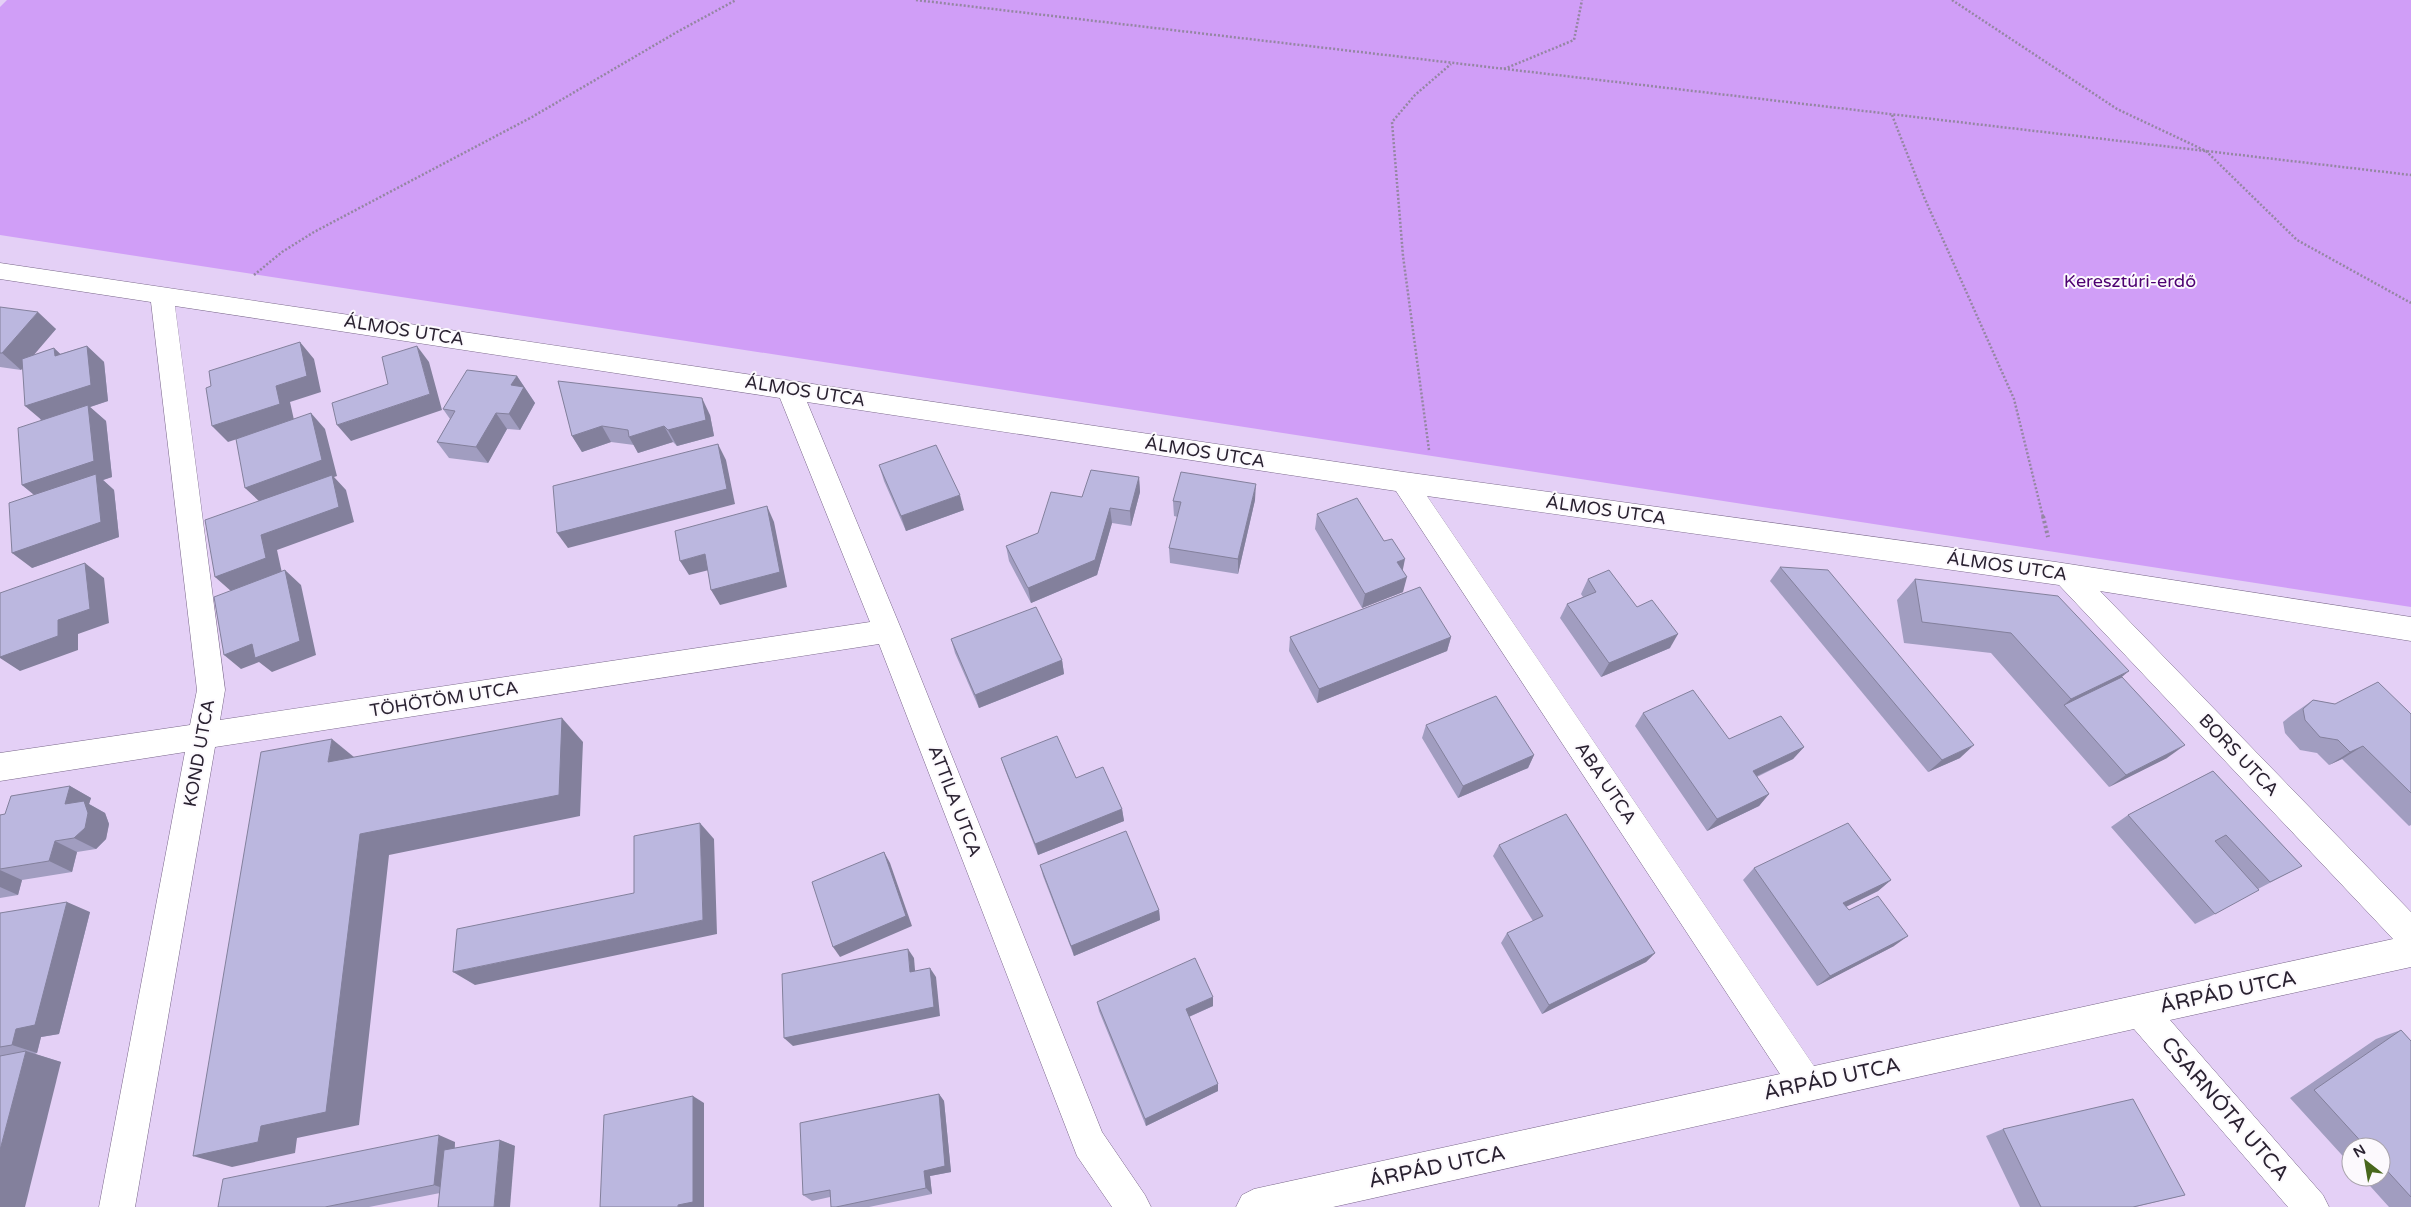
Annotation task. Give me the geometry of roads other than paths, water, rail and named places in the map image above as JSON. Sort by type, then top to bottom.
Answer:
[{"type":"street","name":"ÁLMOS UTCA","points":[[0,271],[162,296],[225,303],[1404,482],[2061,574],[2411,629]]},
{"type":"street","name":"KOND UTCA","points":[[117,1207],[211,690],[162,296]]},
{"type":"street","name":"ATTILA UTCA","points":[[789,389],[888,631],[1089,1144],[1133,1207]]},
{"type":"street","name":"ABA UTCA","points":[[1404,482],[1807,1085]]},
{"type":"street","name":"BORS UTCA","points":[[2061,574],[2411,936]]},
{"type":"street","name":"TÖHÖTÖM UTCA","points":[[0,767],[888,631]]},
{"type":"street","name":"ÁRPÁD UTCA","points":[[1254,1207],[2411,951]]},
{"type":"street","name":"CSARNÓTA UTCA","points":[[2140,1011],[2311,1207]]},
{"type":"park label","name":"Keresztúri-erdő","points":[[2130,281]]}]
